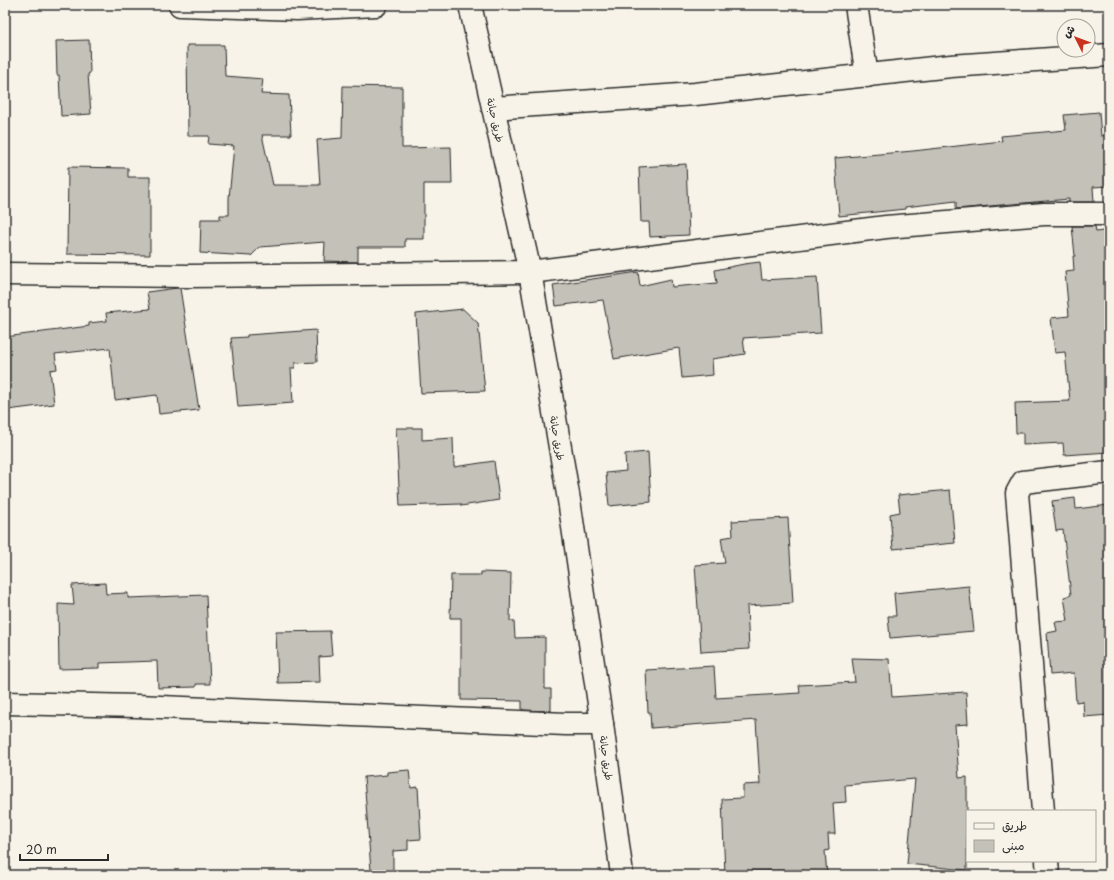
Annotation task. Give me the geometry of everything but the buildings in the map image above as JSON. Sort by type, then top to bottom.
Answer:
[{"type":"street","points":[[180,5],[297,9],[376,5]]},
{"type":"street","name":"طريق حبانة","points":[[470,5],[530,272],[569,500],[602,724],[622,875]]},
{"type":"street","points":[[856,5],[867,76]]},
{"type":"street","points":[[493,108],[695,94],[951,66],[1109,55]]},
{"type":"street","points":[[5,274],[189,276],[530,272],[886,227],[1044,214],[1109,214]]},
{"type":"street","points":[[1043,810],[1018,493],[1023,482],[1109,472]]},
{"type":"street","points":[[5,703],[137,706],[566,724],[602,724]]},
{"type":"street","points":[[1047,862],[1048,875]]}]
